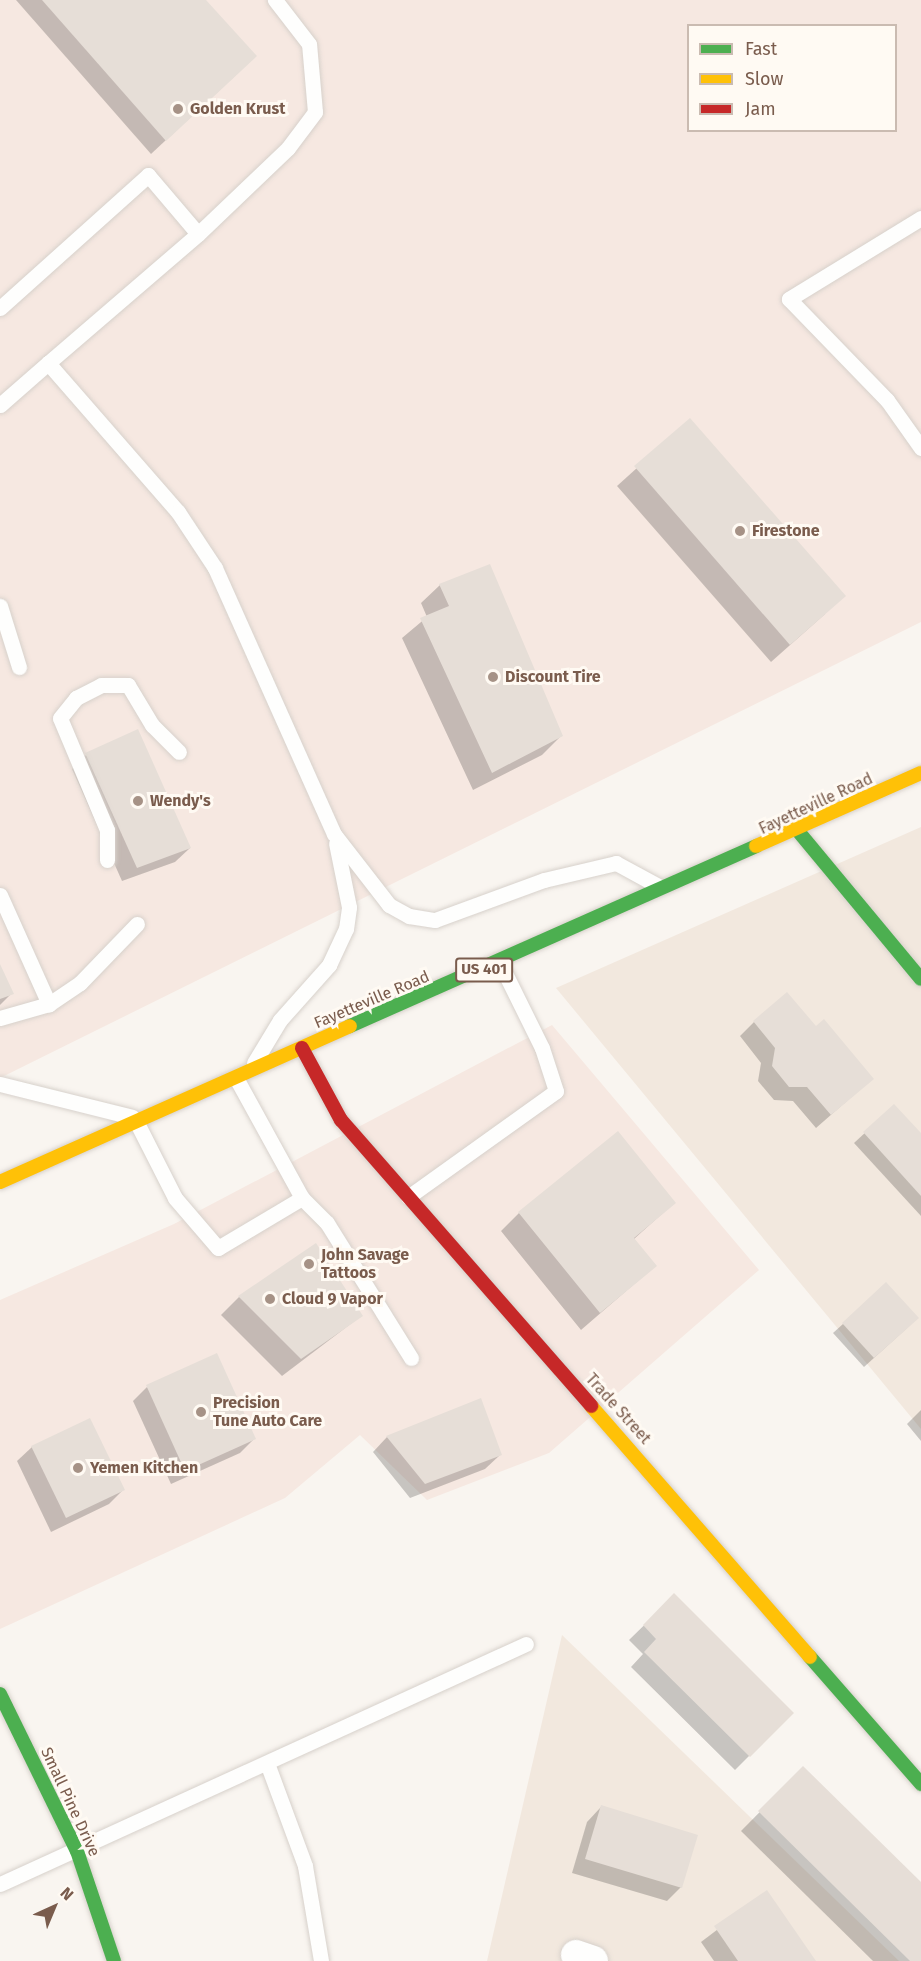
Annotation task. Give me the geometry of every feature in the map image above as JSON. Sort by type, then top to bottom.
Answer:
[{"type":"main road","name":"Fayetteville Road","points":[[0,1182],[798,831],[921,773]]},
{"type":"main road","points":[[798,831],[921,979]]},
{"type":"main road","name":"Trade Street","points":[[302,1048],[341,1120],[921,1784]]},
{"type":"main road","name":"Small Pine Drive","points":[[0,1694],[77,1851],[114,1961]]},
{"type":"lane","points":[[0,405],[198,234],[288,148],[315,112],[309,44],[274,0]]},
{"type":"lane","points":[[0,308],[148,175],[198,234]]},
{"type":"lane","points":[[921,218],[789,299],[887,400],[921,448]]},
{"type":"lane","points":[[48,363],[178,512],[215,568],[334,834],[376,893],[409,916],[455,916],[544,880],[616,863],[664,890]]},
{"type":"lane","points":[[0,606],[19,667]]},
{"type":"lane","points":[[107,860],[106,830],[60,718],[76,698],[101,685],[128,685],[152,725],[179,752]]},
{"type":"lane","points":[[334,834],[350,907],[346,929],[329,965],[280,1020],[242,1075],[302,1198],[327,1223],[411,1358]]},
{"type":"lane","points":[[0,895],[49,1004]]},
{"type":"lane","points":[[0,1018],[49,1004],[80,983],[137,924]]},
{"type":"lane","points":[[408,1197],[556,1091],[500,963]]},
{"type":"lane","points":[[0,1084],[140,1121],[175,1198],[218,1248],[302,1198]]},
{"type":"lane","points":[[0,1884],[77,1851],[526,1644]]},
{"type":"lane","points":[[267,1763],[306,1866],[321,1961]]},
{"type":"shaded area","points":[[0,0],[921,0],[921,622],[0,1078]]},
{"type":"shaded area","points":[[921,827],[921,1429],[556,988]]},
{"type":"shaded area","points":[[552,1025],[759,1270],[549,1453],[427,1500],[360,1435],[285,1498],[0,1629],[0,1300],[174,1224]]},
{"type":"shaded area","points":[[562,1635],[899,1961],[487,1961]]},
{"type":"building","points":[[42,0],[206,0],[257,56],[166,141]]},
{"type":"building","name":"Firestone","points":[[690,418],[846,596],[790,645],[634,466]]},
{"type":"building","name":"Discount Tire","points":[[490,564],[563,736],[492,773],[420,618],[449,606],[439,584]]},
{"type":"building","name":"Wendy's","points":[[138,729],[191,848],[137,868],[85,753]]},
{"type":"building","points":[[0,964],[14,994],[0,999]]},
{"type":"building","points":[[787,992],[816,1026],[824,1019],[874,1079],[831,1115],[807,1087],[789,1087],[772,1066],[775,1048],[753,1021]]},
{"type":"building","points":[[894,1104],[921,1133],[921,1196],[863,1132]]},
{"type":"building","points":[[618,1131],[676,1203],[634,1238],[657,1266],[600,1313],[518,1212]]},
{"type":"building","points":[[316,1243],[363,1316],[301,1359],[238,1296]]},
{"type":"building","points":[[886,1282],[919,1318],[874,1358],[842,1323]]},
{"type":"building","name":"Precision Tune Auto Care","points":[[217,1353],[256,1439],[185,1471],[146,1385]]},
{"type":"building","points":[[481,1398],[502,1455],[425,1484],[386,1436]]},
{"type":"building","name":"Yemen Kitchen","points":[[90,1418],[125,1490],[66,1518],[31,1446]]},
{"type":"building","points":[[674,1593],[794,1713],[750,1757],[644,1652],[656,1639],[643,1625]]},
{"type":"building","points":[[803,1766],[921,1882],[921,1961],[910,1961],[758,1811]]},
{"type":"building","points":[[601,1805],[698,1835],[682,1888],[585,1859]]},
{"type":"building","points":[[767,1890],[816,1961],[738,1961],[714,1926]]},
{"type":"traffic: fast","points":[[798,831],[921,979]]},
{"type":"traffic: fast","points":[[350,1026],[756,846]]},
{"type":"traffic: fast","points":[[810,1657],[921,1784]]},
{"type":"traffic: fast","points":[[0,1694],[77,1851],[114,1961]]},
{"type":"traffic: slow","points":[[756,846],[921,773]]},
{"type":"traffic: slow","points":[[0,1182],[350,1026]]},
{"type":"traffic: slow","points":[[591,1406],[810,1657]]},
{"type":"traffic: jam","points":[[302,1048],[341,1120],[591,1406]]},
{"type":"place","name":"Golden Krust","points":[[178,109]]},
{"type":"place","name":"Firestone","points":[[740,531]]},
{"type":"place","name":"Discount Tire","points":[[493,677]]},
{"type":"place","name":"Wendy's","points":[[138,801]]},
{"type":"place","name":"John Savage Tattoos","points":[[309,1264]]},
{"type":"place","name":"Cloud 9 Vapor","points":[[270,1299]]},
{"type":"place","name":"Precision Tune Auto Care","points":[[201,1412]]},
{"type":"place","name":"Yemen Kitchen","points":[[78,1468]]}]
